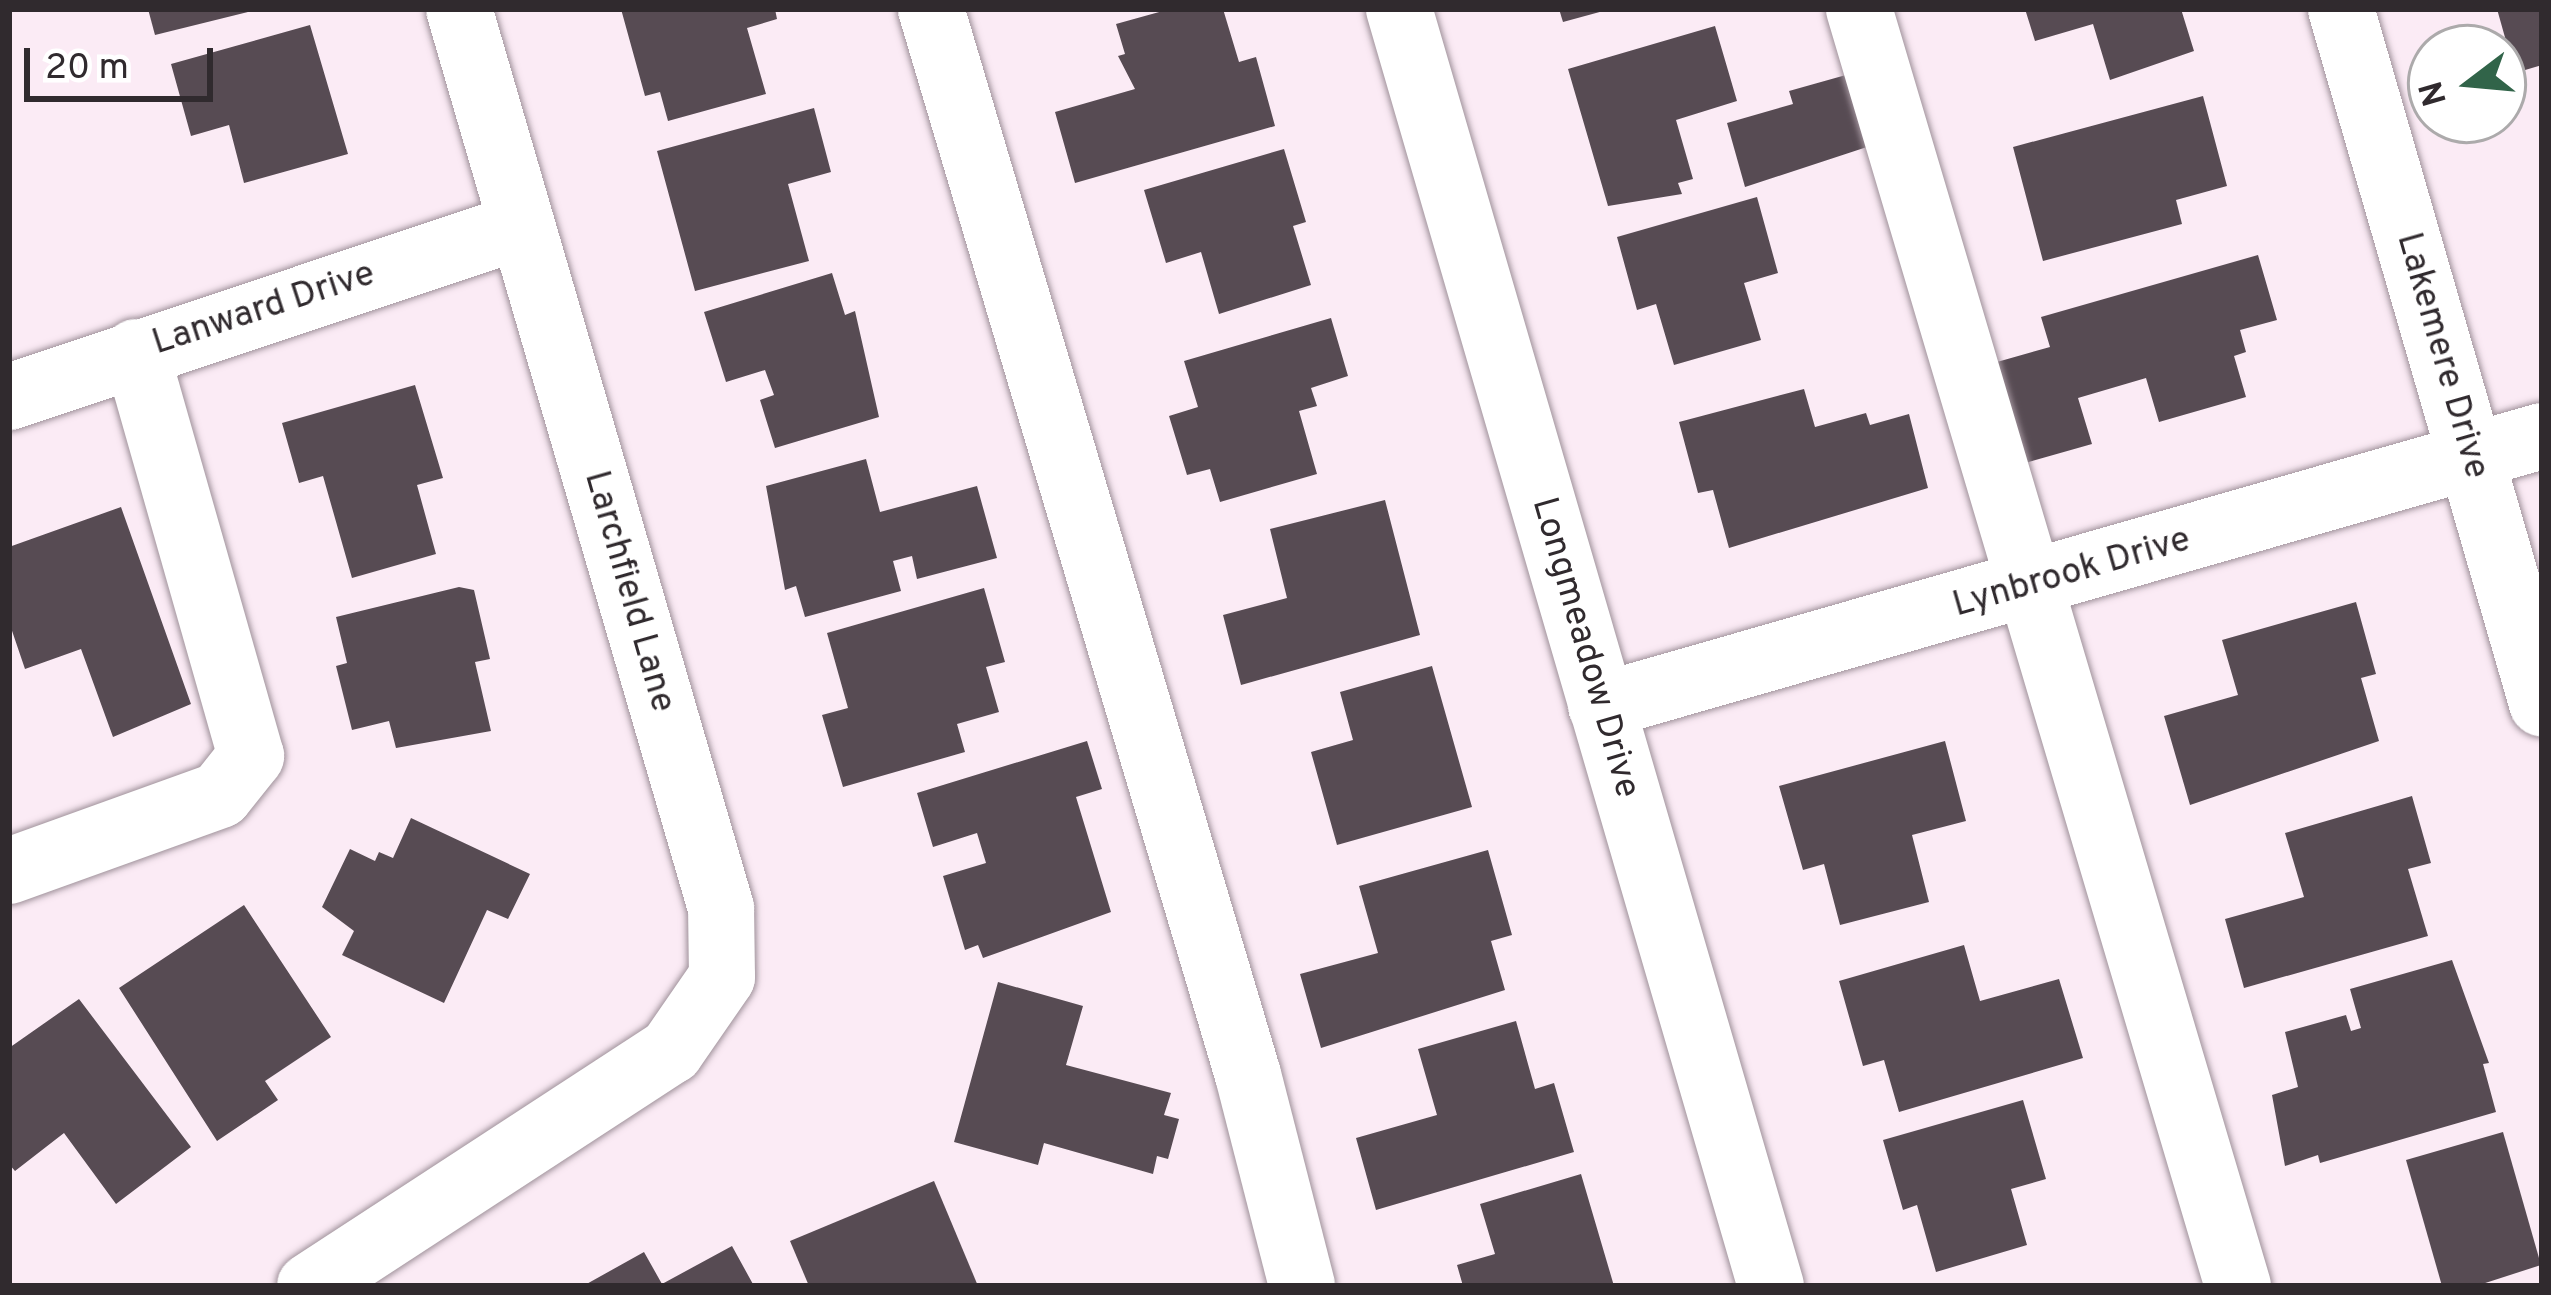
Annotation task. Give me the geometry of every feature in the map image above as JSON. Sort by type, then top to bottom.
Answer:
[{"type":"street","name":"Larchfield Lane","points":[[310,1286],[573,1119],[670,1051],[722,977],[721,908],[459,9]]},
{"type":"street","points":[[931,9],[1241,1052],[1302,1286]]},
{"type":"street","name":"Longmeadow Drive","points":[[1399,9],[1771,1286]]},
{"type":"street","points":[[1859,9],[2238,1286]]},
{"type":"street","name":"Lakemere Drive","points":[[2341,9],[2542,703]]},
{"type":"street","name":"Lanward Drive","points":[[9,397],[521,226]]},
{"type":"street","points":[[9,871],[220,795],[250,756],[136,352]]},
{"type":"street","name":"Lynbrook Drive","points":[[1601,706],[2030,588],[2542,436]]},
{"type":"building","points":[[148,9],[252,9],[252,11],[155,35]]},
{"type":"building","points":[[621,9],[775,9],[777,19],[747,28],[766,94],[668,121],[660,92],[645,96]]},
{"type":"building","points":[[1170,9],[1223,9],[1239,62],[1256,57],[1275,126],[1075,183],[1055,112],[1135,89],[1118,56],[1125,54],[1116,24]]},
{"type":"building","points":[[1559,9],[1607,9],[1607,10],[1563,22]]},
{"type":"building","points":[[2025,9],[2181,9],[2194,51],[2110,80],[2093,24],[2035,41]]},
{"type":"building","points":[[2497,9],[2542,9],[2542,65],[2527,69],[2527,24],[2501,24]]},
{"type":"building","points":[[310,25],[348,154],[244,183],[229,125],[191,136],[171,64]]},
{"type":"building","points":[[1715,26],[1737,101],[1676,120],[1693,179],[1678,183],[1682,194],[1608,206],[1568,69]]},
{"type":"building","points":[[1853,73],[1873,145],[1745,187],[1727,123],[1793,104],[1789,91]]},
{"type":"building","points":[[2203,96],[2227,186],[2176,200],[2182,224],[2043,261],[2013,147]]},
{"type":"building","points":[[814,108],[831,172],[788,184],[809,261],[695,291],[657,151]]},
{"type":"building","points":[[1284,149],[1306,222],[1293,226],[1311,285],[1219,314],[1201,252],[1166,263],[1144,190]]},
{"type":"building","points":[[1757,197],[1778,273],[1744,283],[1761,340],[1674,365],[1656,304],[1637,310],[1617,237]]},
{"type":"building","points":[[2258,255],[2277,320],[2240,330],[2246,352],[2234,356],[2246,397],[2159,422],[2146,378],[2078,398],[2092,444],[2025,463],[1997,362],[2050,347],[2041,317]]},
{"type":"building","points":[[832,273],[845,315],[855,311],[879,417],[775,448],[760,400],[774,395],[765,370],[726,382],[704,312]]},
{"type":"building","points":[[1331,318],[1348,376],[1311,388],[1317,406],[1299,411],[1317,474],[1220,502],[1210,469],[1187,475],[1169,416],[1198,407],[1184,361]]},
{"type":"building","points":[[415,385],[443,478],[417,485],[436,554],[352,578],[323,476],[299,483],[282,423]]},
{"type":"building","points":[[1804,389],[1815,427],[1866,413],[1870,425],[1909,414],[1928,488],[1729,548],[1713,490],[1698,493],[1679,422]]},
{"type":"building","points":[[866,459],[880,512],[977,486],[997,558],[917,579],[912,556],[893,561],[901,591],[805,617],[796,586],[785,590],[766,486]]},
{"type":"building","points":[[1385,500],[1420,635],[1241,685],[1223,615],[1287,598],[1270,529]]},
{"type":"building","points":[[121,507],[191,704],[113,737],[81,649],[25,669],[9,622],[9,547]]},
{"type":"building","points":[[459,587],[474,590],[490,659],[475,662],[491,731],[396,748],[389,721],[352,730],[336,666],[347,663],[336,617]]},
{"type":"building","points":[[984,588],[1005,662],[986,667],[999,712],[957,724],[965,752],[843,787],[822,715],[848,708],[827,633]]},
{"type":"building","points":[[2356,602],[2376,674],[2361,678],[2379,741],[2190,805],[2164,716],[2238,695],[2222,640]]},
{"type":"building","points":[[1432,666],[1472,807],[1337,845],[1311,752],[1353,740],[1340,692]]},
{"type":"building","points":[[1087,741],[1102,789],[1076,797],[1111,912],[983,958],[978,945],[965,950],[943,876],[986,863],[977,833],[933,847],[917,793]]},
{"type":"building","points":[[1945,741],[1966,821],[1912,835],[1929,902],[1840,925],[1824,864],[1803,870],[1779,786]]},
{"type":"building","points":[[2412,796],[2431,863],[2408,869],[2428,936],[2244,988],[2225,919],[2304,897],[2285,833]]},
{"type":"building","points":[[411,818],[530,874],[508,919],[487,910],[444,1003],[342,955],[354,931],[322,907],[350,849],[375,861],[379,852],[393,858]]},
{"type":"building","points":[[1488,850],[1512,935],[1491,941],[1505,990],[1321,1048],[1300,974],[1378,953],[1359,886]]},
{"type":"building","points":[[244,905],[331,1037],[265,1081],[278,1100],[217,1141],[119,988]]},
{"type":"building","points":[[1964,945],[1980,1001],[2059,979],[2083,1058],[1899,1112],[1884,1060],[1863,1066],[1839,981]]},
{"type":"building","points":[[2452,960],[2489,1063],[2483,1064],[2496,1112],[2320,1163],[2318,1155],[2285,1166],[2272,1095],[2298,1087],[2285,1032],[2346,1015],[2351,1031],[2361,1028],[2350,989]]},
{"type":"building","points":[[998,982],[1083,1006],[1066,1065],[1171,1093],[1164,1115],[1179,1119],[1168,1159],[1157,1156],[1153,1174],[1044,1143],[1038,1165],[954,1142]]},
{"type":"building","points":[[79,999],[191,1147],[116,1204],[64,1133],[15,1171],[9,1164],[9,1048]]},
{"type":"building","points":[[1516,1021],[1535,1089],[1554,1083],[1574,1152],[1376,1210],[1356,1138],[1437,1115],[1418,1049]]},
{"type":"building","points":[[2023,1100],[2046,1179],[2011,1189],[2027,1245],[1936,1272],[1917,1205],[1903,1210],[1883,1140]]},
{"type":"building","points":[[2503,1132],[2541,1265],[2476,1286],[2442,1286],[2406,1160]]},
{"type":"building","points":[[1581,1174],[1614,1286],[1463,1286],[1457,1265],[1495,1254],[1480,1204]]},
{"type":"building","points":[[934,1181],[978,1286],[809,1286],[790,1241]]},
{"type":"building","points":[[732,1246],[754,1286],[583,1286],[644,1252],[662,1284]]}]
